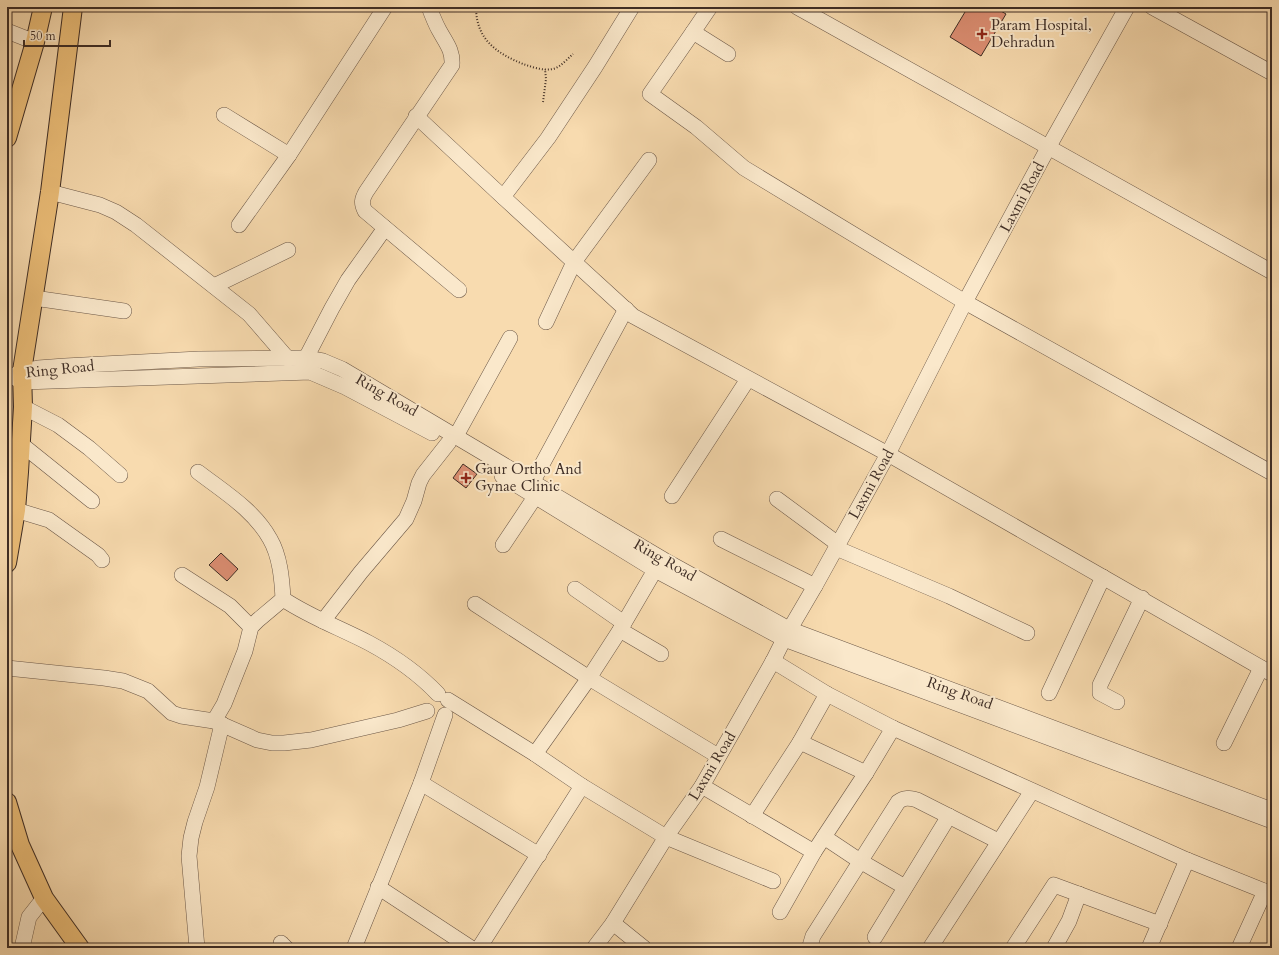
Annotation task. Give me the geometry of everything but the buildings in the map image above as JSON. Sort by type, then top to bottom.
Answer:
[{"type":"main road","points":[[7,138],[35,42],[43,7]]},
{"type":"main road","points":[[7,563],[16,510],[23,407],[16,377],[34,298],[50,192],[73,7]]},
{"type":"main road","points":[[7,802],[20,845],[44,898],[80,948]]},
{"type":"street","points":[[239,225],[289,154],[385,7]]},
{"type":"street","points":[[428,7],[438,30],[450,48],[453,56],[452,65],[416,116],[362,199],[362,206],[365,211],[458,290]]},
{"type":"street","points":[[503,197],[548,138],[595,67],[632,7]]},
{"type":"street","points":[[710,7],[650,94],[696,127],[744,168],[965,302],[1272,473]]},
{"type":"street","points":[[797,7],[1272,272]]},
{"type":"street","name":"Laxmi Road","points":[[594,948],[613,923],[666,837],[702,786],[773,661],[888,454],[965,302],[1126,7]]},
{"type":"street","points":[[1152,7],[1272,73]]},
{"type":"street","points":[[7,31],[35,42]]},
{"type":"street","points":[[693,32],[728,54]]},
{"type":"street","points":[[224,115],[289,154]]},
{"type":"street","points":[[416,116],[633,316],[888,454],[1142,598],[1267,671],[1224,743]]},
{"type":"street","points":[[546,322],[574,262],[649,160]]},
{"type":"street","points":[[50,192],[100,205],[116,212],[136,225],[248,314],[288,358]]},
{"type":"street","points":[[306,358],[348,280],[385,228]]},
{"type":"street","points":[[214,286],[288,250]]},
{"type":"street","points":[[34,298],[124,311]]},
{"type":"street","points":[[503,545],[534,490],[626,309]]},
{"type":"street","points":[[323,621],[361,572],[406,519],[423,475],[453,439],[510,338]]},
{"type":"street","name":"Ring Road","points":[[16,377],[38,368],[65,366],[288,358],[306,358],[323,361],[342,369],[534,490],[655,570],[787,634],[1272,821]]},
{"type":"street","name":"Ring Road","points":[[16,377],[310,372],[453,439]]},
{"type":"street","points":[[672,496],[748,379]]},
{"type":"street","points":[[23,407],[58,425],[89,448],[120,475]]},
{"type":"street","points":[[21,444],[92,501]]},
{"type":"street","points":[[198,472],[247,509],[260,523],[271,540],[278,558],[284,599],[323,621],[369,643],[406,665],[429,685],[444,703]]},
{"type":"street","name":"Ring Road","points":[[534,490],[664,560],[787,634],[1272,810]]},
{"type":"street","points":[[777,499],[837,546],[1027,633]]},
{"type":"street","points":[[16,510],[49,520],[98,555],[102,560]]},
{"type":"street","points":[[721,539],[815,586]]},
{"type":"street","points":[[535,754],[589,678],[655,570]]},
{"type":"street","points":[[182,575],[230,606],[252,627]]},
{"type":"street","points":[[1049,693],[1103,577]]},
{"type":"street","points":[[575,589],[661,654]]},
{"type":"street","points":[[1117,702],[1100,693],[1100,685],[1142,598]]},
{"type":"street","points":[[197,948],[189,856],[191,838],[207,787],[218,723],[245,651],[252,627],[258,620],[284,599]]},
{"type":"street","points":[[475,604],[589,678],[718,756]]},
{"type":"street","points":[[773,661],[827,694],[893,728],[1187,860],[1269,893],[1239,948]]},
{"type":"street","points":[[7,668],[124,681],[148,691],[172,713],[180,716],[218,723],[257,740],[272,743],[284,743],[318,738],[398,720],[427,711]]},
{"type":"street","points":[[444,703],[437,717],[433,716],[427,711],[426,704],[429,698],[435,694],[444,703],[535,754],[582,786],[666,837],[773,881]]},
{"type":"street","points":[[752,816],[800,742],[827,694]]},
{"type":"street","points":[[354,948],[421,783],[444,703]]},
{"type":"street","points":[[780,912],[814,852],[866,773],[893,728]]},
{"type":"street","points":[[800,742],[866,773]]},
{"type":"street","points":[[421,783],[538,855]]},
{"type":"street","points":[[479,948],[582,786]]},
{"type":"street","points":[[702,786],[814,852]]},
{"type":"street","points":[[930,948],[998,841],[1032,791]]},
{"type":"street","points":[[810,947],[813,936],[902,798],[917,800],[998,841]]},
{"type":"street","points":[[875,937],[950,816]]},
{"type":"street","points":[[824,837],[905,888]]},
{"type":"street","points":[[1150,948],[1187,860]]},
{"type":"street","points":[[1013,948],[1054,885],[1160,924]]},
{"type":"street","points":[[378,886],[471,948]]},
{"type":"street","points":[[1054,948],[1069,920],[1079,894]]},
{"type":"street","points":[[22,948],[29,916],[44,898]]},
{"type":"street","points":[[613,923],[644,948]]},
{"type":"path","points":[[476,7],[476,16],[480,31],[490,45],[504,55],[535,69],[553,69],[565,62],[572,54]]},
{"type":"path","points":[[543,102],[546,79],[545,69]]},
{"type":"place","name":"Param Hospital, Dehradun","points":[[982,34]]},
{"type":"place","name":"Gaur Ortho And Gynae Clinic","points":[[466,478]]}]
